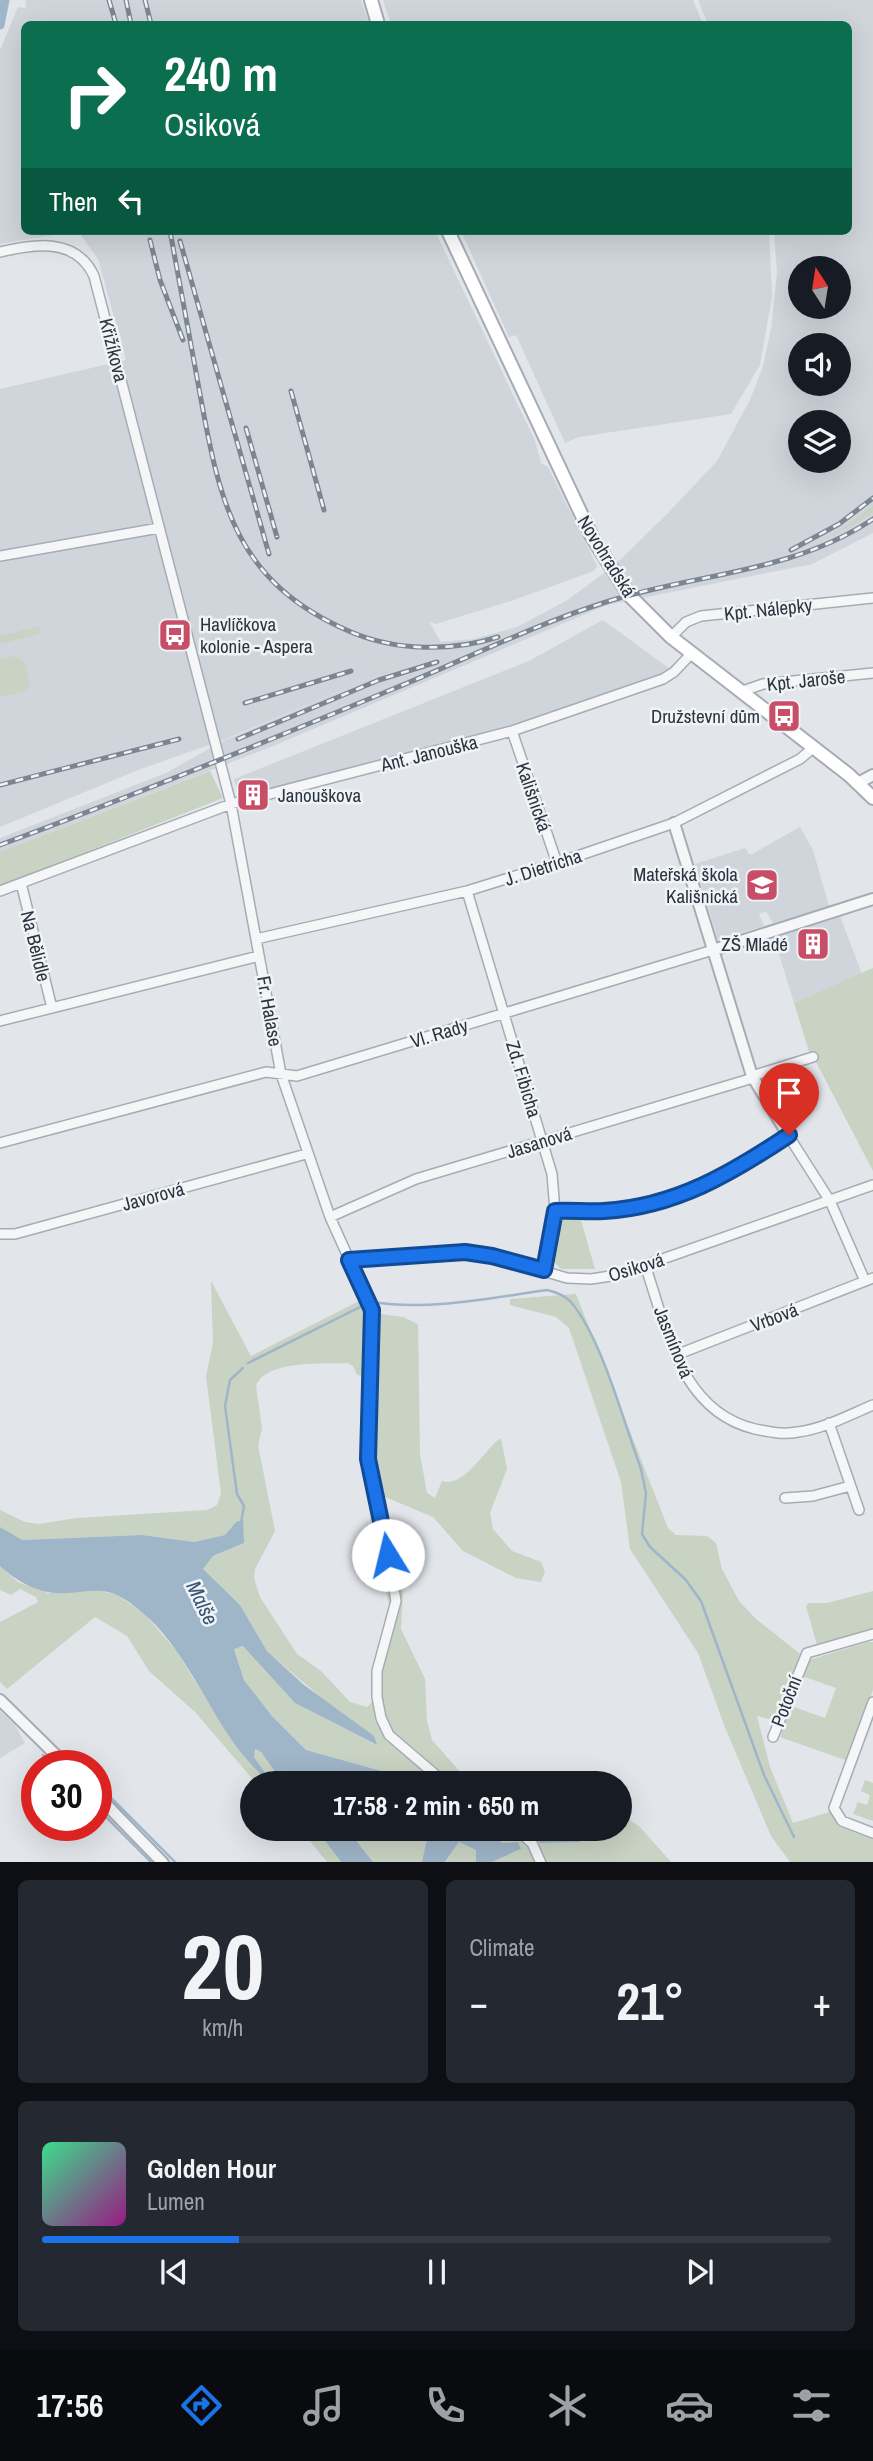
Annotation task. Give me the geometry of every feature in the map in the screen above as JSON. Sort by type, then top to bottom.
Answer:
[{"type":"main road","points":[[371,0],[377,21]]},
{"type":"main road","name":"Novohradská","points":[[450,235],[592,537],[629,595],[691,654],[858,783],[873,798]]},
{"type":"street","name":"Křižíkova","points":[[0,252],[35,244],[53,245],[79,256],[90,268],[217,755]]},
{"type":"street","points":[[0,556],[159,528]]},
{"type":"street","name":"Kpt. Nálepky","points":[[671,637],[686,622],[701,616],[873,598]]},
{"type":"street","name":"Ant. Janouška","points":[[0,891],[231,804],[512,731],[663,679],[674,672],[691,654]]},
{"type":"street","name":"Kpt. Jaroše","points":[[740,692],[763,684],[873,673]]},
{"type":"street","name":"Kališnická","points":[[512,731],[557,863]]},
{"type":"street","name":"J. Dietricha","points":[[256,939],[467,891],[674,823],[800,759],[813,748]]},
{"type":"street","name":"Fr. Halase","points":[[217,755],[231,804],[281,1074],[306,1154],[330,1217],[371,1308],[368,1459],[396,1601],[377,1671],[377,1697],[381,1718],[389,1735],[431,1771]]},
{"type":"street","points":[[858,783],[873,775]]},
{"type":"street","points":[[674,823],[753,1077],[830,1201],[869,1280]]},
{"type":"street","name":"Na Bělidle","points":[[21,883],[51,1008]]},
{"type":"street","name":"Zd. Fibicha","points":[[467,891],[552,1174],[555,1211],[544,1270]]},
{"type":"street","name":"Vl. Rady","points":[[0,1143],[265,1072],[297,1076],[873,899]]},
{"type":"street","points":[[0,1021],[259,956]]},
{"type":"street","name":"Jasanová","points":[[330,1217],[416,1179],[813,1057]]},
{"type":"street","points":[[555,1211],[605,1211],[647,1205],[687,1193],[732,1173],[789,1135]]},
{"type":"street","name":"Javorová","points":[[0,1234],[15,1234],[306,1154]]},
{"type":"street","name":"Osiková","points":[[349,1260],[465,1252],[492,1256],[567,1278],[591,1279],[617,1275],[873,1185]]},
{"type":"street","name":"Jasmínová","points":[[645,1265],[681,1369],[701,1400],[736,1424],[784,1434],[811,1430],[873,1405]]},
{"type":"street","name":"Vrbová","points":[[676,1355],[869,1280]]},
{"type":"street","points":[[828,1423],[859,1510]]},
{"type":"street","points":[[785,1498],[813,1496],[850,1486]]},
{"type":"street","name":"Potoční","points":[[773,1737],[807,1653],[873,1634]]},
{"type":"street","points":[[0,1700],[51,1750]]},
{"type":"street","points":[[873,1702],[834,1808],[842,1821],[873,1832]]},
{"type":"street","points":[[112,1810],[162,1862]]},
{"type":"street","points":[[530,1841],[541,1862]]},
{"type":"shaded area","points":[[26,0],[361,0],[368,21],[21,21],[21,235],[54,235],[0,244],[0,50],[18,7],[26,8]]},
{"type":"shaded area","points":[[383,0],[693,0],[702,21],[390,21]]},
{"type":"shaded area","points":[[698,0],[873,0],[873,533],[812,564],[607,605],[273,746],[0,852],[0,838],[166,773],[223,741],[387,671],[223,740],[138,770],[0,827],[0,389],[126,360],[98,259],[81,235],[437,235],[535,441],[541,463],[548,467],[597,566],[594,571],[511,601],[436,624],[429,622],[441,642],[473,639],[517,627],[566,601],[615,565],[717,461],[750,400],[763,366],[771,329],[777,273],[774,235],[852,235],[852,21],[707,21]]},
{"type":"shaded area","points":[[463,235],[769,235],[772,296],[760,365],[731,414],[579,437],[565,443],[516,335],[509,337]]},
{"type":"shaded area","points":[[603,620],[674,672],[568,713],[240,801],[234,779],[529,661]]},
{"type":"shaded area","name":"Mateřská škola Kališnická","points":[[800,827],[813,850],[829,906],[773,923],[766,911],[759,914],[764,926],[718,940],[695,864],[745,848],[750,855]]},
{"type":"shaded area","points":[[840,916],[862,974],[794,1003],[774,938]]},
{"type":"shaded area","points":[[0,1711],[15,1725],[25,1743],[0,1758]]},
{"type":"green space","points":[[873,505],[873,513],[806,550],[845,527]]},
{"type":"green space","points":[[41,626],[39,634],[0,644],[0,636]]},
{"type":"green space","points":[[15,656],[25,662],[30,686],[23,692],[0,697],[0,659]]},
{"type":"green space","points":[[210,771],[223,798],[0,886],[0,852]]},
{"type":"green space","points":[[873,968],[873,1171],[810,1055],[794,1003]]},
{"type":"green space","points":[[568,1217],[580,1217],[595,1269],[561,1269],[554,1262],[560,1223]]},
{"type":"green space","points":[[211,1281],[251,1356],[363,1299],[368,1309],[364,1376],[357,1375],[353,1366],[347,1363],[296,1365],[271,1372],[256,1386],[262,1429],[258,1445],[275,1531],[255,1569],[254,1578],[260,1597],[297,1654],[321,1671],[350,1702],[367,1707],[373,1701],[390,1608],[369,1526],[389,1533],[403,1593],[401,1629],[425,1679],[427,1721],[432,1740],[459,1771],[382,1771],[306,1750],[272,1716],[244,1680],[234,1648],[244,1646],[295,1703],[376,1745],[267,1651],[240,1605],[202,1569],[213,1556],[244,1543],[236,1522],[225,1535],[194,1542],[142,1535],[21,1540],[0,1527],[0,1510],[25,1522],[39,1524],[77,1518],[207,1510],[217,1505],[221,1494],[206,1376],[213,1343]]},
{"type":"green space","points":[[576,1294],[668,1528],[676,1535],[707,1536],[716,1543],[722,1569],[739,1601],[756,1619],[800,1654],[776,1716],[769,1719],[757,1716],[770,1767],[793,1823],[830,1812],[838,1826],[873,1839],[873,1862],[790,1862],[771,1836],[724,1725],[698,1653],[630,1549],[621,1482],[569,1328],[556,1317],[510,1305],[510,1299]]},
{"type":"green space","points":[[374,1313],[403,1317],[418,1324],[420,1454],[427,1493],[435,1498],[442,1481],[459,1479],[501,1438],[507,1469],[490,1513],[493,1529],[512,1551],[541,1562],[545,1571],[541,1582],[516,1578],[463,1551],[433,1517],[378,1494],[372,1460]]},
{"type":"green space","points":[[0,1566],[18,1582],[48,1593],[96,1589],[117,1595],[144,1613],[177,1652],[234,1744],[263,1771],[246,1771],[195,1712],[149,1671],[127,1636],[95,1617],[7,1689],[0,1682],[0,1622],[38,1602],[36,1597],[20,1589],[11,1595],[0,1590]]},
{"type":"green space","points":[[873,1591],[873,1629],[817,1645],[806,1606],[809,1603],[827,1603]]},
{"type":"green space","points":[[873,1642],[873,1690],[848,1761],[780,1737],[791,1706],[825,1718],[836,1688],[802,1676],[809,1660]]},
{"type":"green space","points":[[254,1749],[261,1752],[274,1771],[264,1771],[254,1757]]},
{"type":"green space","points":[[865,1780],[873,1783],[873,1821],[853,1814],[858,1802],[867,1805],[870,1795],[861,1791]]},
{"type":"green space","points":[[632,1822],[671,1862],[492,1862],[521,1849],[500,1841],[632,1841]]},
{"type":"green space","points":[[310,1841],[325,1841],[341,1862],[327,1862]]},
{"type":"green space","points":[[356,1841],[427,1841],[422,1862],[373,1862]]},
{"type":"green space","points":[[459,1842],[476,1850],[476,1862],[446,1862]]},
{"type":"water","name":"Malše","points":[[243,1520],[244,1543],[213,1556],[203,1569],[240,1605],[267,1651],[304,1685],[374,1736],[377,1745],[295,1703],[243,1646],[234,1649],[244,1680],[272,1716],[306,1750],[382,1771],[274,1771],[261,1752],[255,1749],[254,1757],[264,1771],[257,1771],[233,1742],[170,1642],[138,1609],[119,1596],[106,1592],[57,1593],[39,1590],[22,1583],[0,1566],[0,1527],[22,1540],[142,1535],[194,1542],[225,1535],[236,1522]]},
{"type":"water","points":[[325,1841],[356,1841],[373,1862],[341,1862]]},
{"type":"water","points":[[426,1841],[518,1842],[521,1849],[492,1862],[476,1862],[476,1850],[459,1842],[445,1862],[422,1862]]},
{"type":"water","points":[[538,1841],[580,1841],[580,1842]]},
{"type":"waterway","points":[[0,25],[5,0]]},
{"type":"waterway","points":[[372,1302],[438,1304],[547,1290],[560,1294],[571,1302],[593,1338],[602,1359],[641,1469],[646,1493],[642,1534],[650,1547],[685,1579],[701,1601],[764,1775],[794,1837]]},
{"type":"waterway","points":[[248,1363],[366,1304]]},
{"type":"waterway","points":[[241,1523],[244,1506],[237,1494],[225,1406],[230,1380],[243,1368]]},
{"type":"waterway","points":[[112,1799],[175,1862]]},
{"type":"waterway","points":[[112,1823],[151,1862]]},
{"type":"railway","points":[[109,0],[115,21]]},
{"type":"railway","points":[[126,0],[130,21]]},
{"type":"railway","points":[[145,0],[150,21]]},
{"type":"railway","points":[[171,235],[216,471],[226,505],[240,536],[258,564],[282,590],[312,612],[368,638],[405,646],[443,647],[498,637]]},
{"type":"railway","points":[[150,240],[160,280],[183,340]]},
{"type":"railway","points":[[180,241],[269,554]]},
{"type":"railway","points":[[291,391],[324,510]]},
{"type":"railway","points":[[246,428],[277,537]]},
{"type":"railway","points":[[791,550],[839,524],[873,498]]},
{"type":"railway","points":[[0,845],[246,749],[576,612],[637,593],[776,562],[842,537],[873,519]]},
{"type":"railway","points":[[238,739],[379,680],[437,662]]},
{"type":"railway","points":[[245,703],[351,671]]},
{"type":"railway","points":[[0,785],[179,739]]},
{"type":"place","name":"Havlíčkova kolonie - Aspera","points":[[175,635]]},
{"type":"place","name":"Družstevní dům","points":[[784,716]]},
{"type":"place","name":"Janouškova","points":[[253,795]]},
{"type":"place","name":"Mateřská škola Kališnická","points":[[762,885]]},
{"type":"place","name":"ZŠ Mladé","points":[[813,944]]},
{"type":"route","points":[[388,1555],[368,1459],[368,1367],[372,1310],[349,1260],[465,1252],[544,1270],[555,1211],[605,1211],[647,1205],[687,1193],[732,1173],[789,1135]]}]
